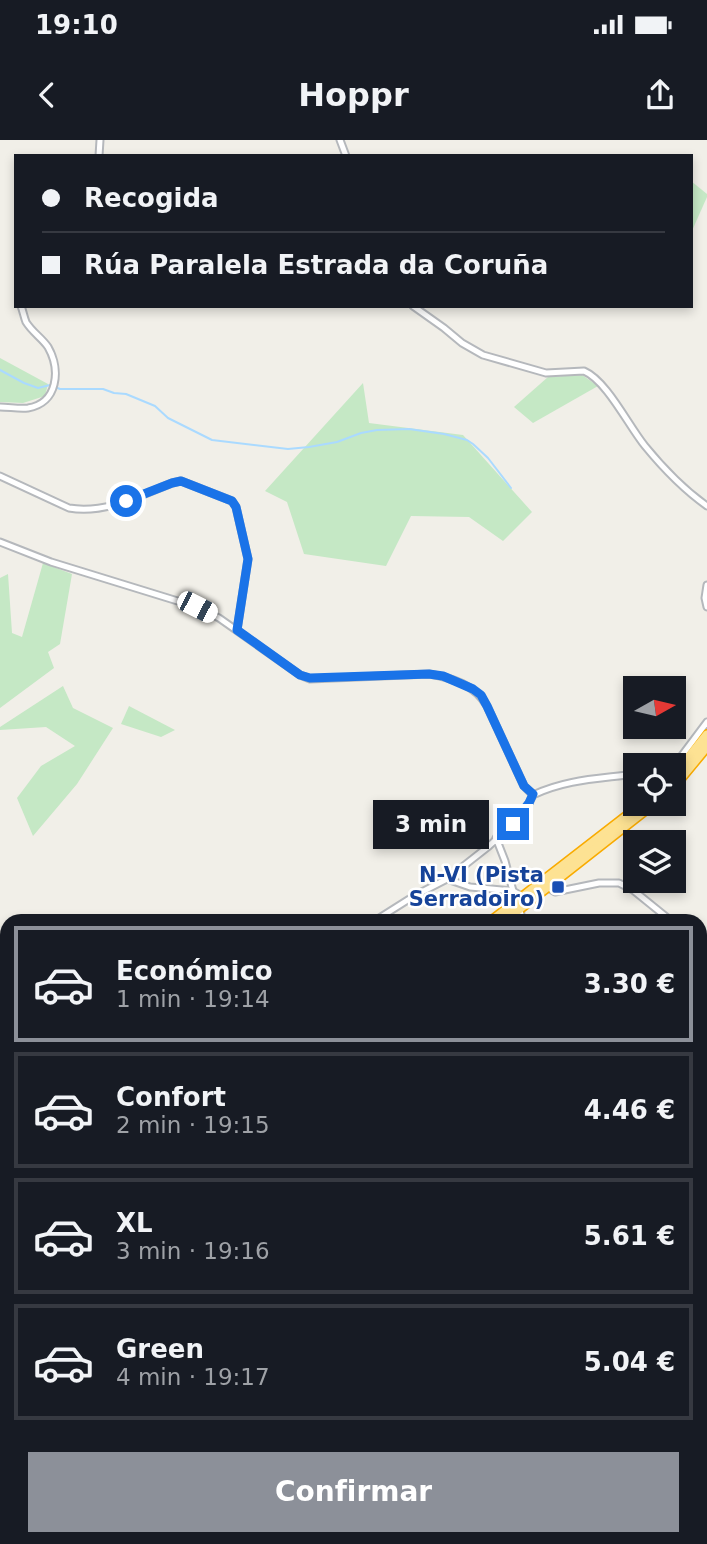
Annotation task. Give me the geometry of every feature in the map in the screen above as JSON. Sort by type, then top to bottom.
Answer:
[{"type":"highway","points":[[686,761],[707,735]]},
{"type":"highway","points":[[686,773],[705,752]]},
{"type":"highway","points":[[511,914],[628,816]]},
{"type":"highway","points":[[504,914],[547,887],[637,816]]},
{"type":"street","points":[[0,407],[27,408],[39,405],[54,389],[56,377],[51,354],[46,343],[27,322],[22,308]]},
{"type":"street","points":[[417,308],[462,343],[483,355],[546,373],[589,373],[605,390],[644,445],[694,497],[707,506]]},
{"type":"street","points":[[0,476],[36,494],[78,510],[110,507],[181,481],[232,501],[236,507],[248,559],[237,630]]},
{"type":"street","points":[[0,542],[51,562],[197,607],[219,618],[300,675],[310,678],[429,674],[443,676],[473,689],[481,695],[524,786],[533,794]]},
{"type":"street","points":[[707,585],[707,607]]},
{"type":"street","points":[[684,753],[707,722]]},
{"type":"street","points":[[386,914],[447,879],[489,846],[513,824],[533,794],[568,782],[623,775]]},
{"type":"street","points":[[496,838],[513,891]]},
{"type":"street","points":[[447,879],[470,887],[513,891],[518,894],[522,914]]},
{"type":"street","points":[[547,887],[555,892],[598,883],[619,883],[634,890],[663,914]]},
{"type":"green space","points":[[693,183],[707,197],[693,228]]},
{"type":"green space","points":[[0,358],[48,384],[45,396],[23,403],[0,402]]},
{"type":"green space","points":[[582,375],[598,386],[533,423],[514,407],[548,377]]},
{"type":"green space","points":[[363,383],[369,423],[463,435],[532,512],[503,541],[469,517],[411,516],[386,566],[304,554],[287,502],[265,491]]},
{"type":"green space","points":[[43,563],[72,574],[60,644],[48,652],[54,668],[0,708],[0,578],[8,574],[12,633],[22,637]]},
{"type":"green space","points":[[63,686],[73,708],[113,728],[77,784],[33,836],[17,798],[41,766],[75,746],[46,727],[0,730],[0,727]]},
{"type":"green space","points":[[129,706],[175,730],[161,737],[121,724]]},
{"type":"waterway","points":[[0,370],[38,388],[50,385],[60,389],[103,389],[126,394],[155,406],[168,418],[212,440],[288,449],[337,442],[377,430],[409,429],[444,434],[473,444],[488,458],[511,488]]},
{"type":"place","name":"N-VI (Pista Serradoiro)","points":[[558,887]]},
{"type":"route","points":[[126,501],[181,481],[232,501],[236,507],[248,559],[237,630],[300,675],[310,678],[339,678],[429,674],[456,681],[481,695],[524,786],[533,794],[513,824]]}]
